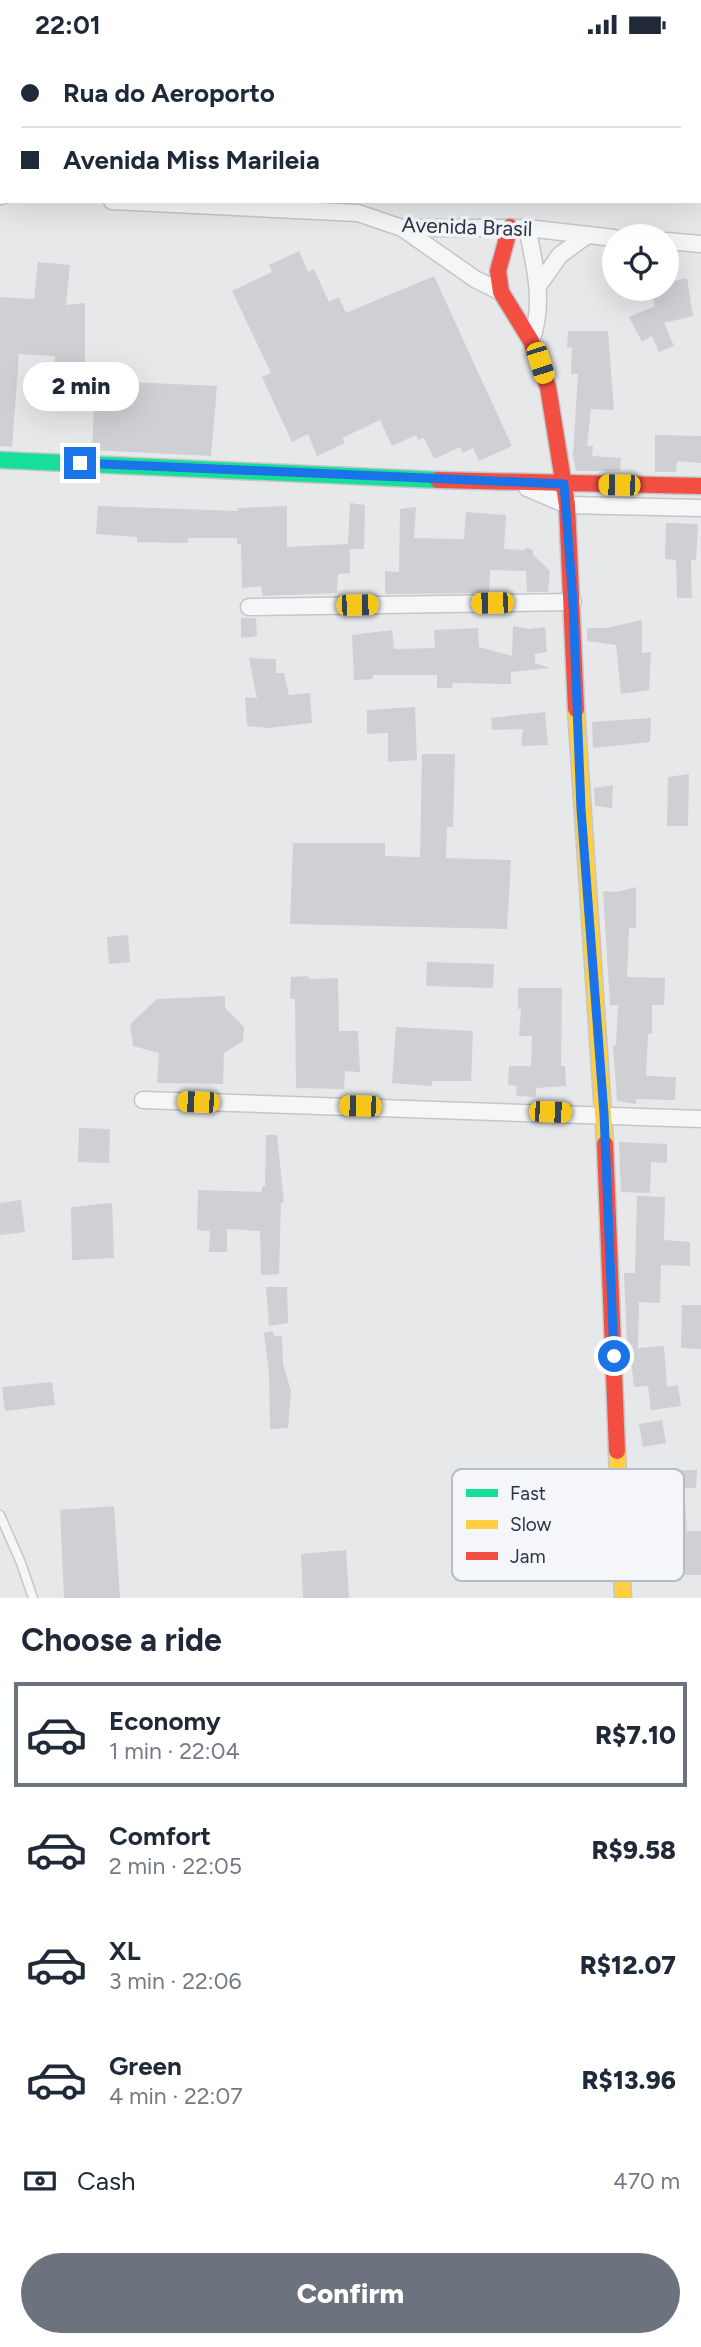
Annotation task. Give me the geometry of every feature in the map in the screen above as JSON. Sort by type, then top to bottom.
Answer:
[{"type":"street","name":"Avenida Brasil","points":[[194,203],[357,207],[402,228],[510,227],[602,237]]},
{"type":"street","points":[[510,227],[499,261],[501,292],[531,341],[548,387],[567,505],[581,809],[604,1114],[618,1469]]},
{"type":"street","points":[[402,228],[475,279],[501,292]]},
{"type":"street","points":[[527,228],[538,286],[536,327],[531,341]]},
{"type":"street","points":[[538,286],[560,255],[586,236]]},
{"type":"street","points":[[679,242],[701,244]]},
{"type":"street","points":[[0,460],[519,484],[701,486]]},
{"type":"street","points":[[519,484],[567,505],[701,508]]},
{"type":"street","points":[[249,607],[573,602]]},
{"type":"street","points":[[144,1100],[701,1119]]},
{"type":"lane","points":[[0,1515],[22,1563],[33,1598]]},
{"type":"building","points":[[299,251],[308,272],[314,269],[329,302],[339,297],[346,313],[434,276],[512,446],[479,461],[473,448],[463,453],[460,447],[434,459],[424,438],[418,440],[416,435],[392,446],[380,420],[342,438],[345,443],[317,456],[308,434],[292,442],[262,377],[271,373],[232,291],[272,272],[269,265]]},
{"type":"building","points":[[38,262],[70,265],[66,305],[85,303],[85,380],[217,386],[211,456],[92,450],[94,407],[50,404],[55,356],[19,354],[12,447],[0,446],[0,297],[34,299]]},
{"type":"building","points":[[687,278],[693,316],[664,323],[674,346],[659,352],[652,336],[642,342],[629,317],[655,306],[654,301],[679,301],[679,280]]},
{"type":"building","points":[[568,331],[608,331],[614,410],[591,409],[587,446],[593,446],[592,456],[621,458],[620,471],[576,471],[573,456],[578,374],[571,374],[572,347],[567,348]]},
{"type":"building","points":[[655,435],[701,436],[701,463],[677,461],[676,472],[655,472]]},
{"type":"building","points":[[350,503],[365,505],[364,549],[350,549],[350,573],[338,574],[337,593],[263,596],[261,586],[242,588],[241,544],[237,544],[237,538],[188,538],[188,543],[137,542],[137,537],[96,534],[98,506],[238,511],[238,508],[287,506],[287,547],[348,544]]},
{"type":"building","points":[[416,507],[414,538],[464,539],[466,512],[506,515],[504,549],[525,550],[525,547],[533,550],[533,555],[550,571],[548,592],[527,592],[526,571],[490,570],[489,593],[385,594],[385,571],[399,572],[400,509]]},
{"type":"building","points":[[666,523],[698,524],[696,560],[691,560],[692,598],[677,598],[676,560],[665,559]]},
{"type":"building","points":[[241,618],[256,618],[257,636],[241,638]]},
{"type":"building","points":[[642,620],[642,653],[651,652],[649,690],[621,694],[616,645],[587,641],[587,628],[606,628]]},
{"type":"building","points":[[513,626],[528,629],[545,627],[547,652],[535,654],[535,663],[550,668],[511,672],[511,684],[453,683],[452,688],[437,688],[437,675],[373,675],[373,679],[354,680],[352,635],[392,630],[394,649],[435,648],[434,630],[478,628],[479,647],[512,656]]},
{"type":"building","points":[[249,658],[276,659],[276,673],[284,673],[289,695],[310,693],[312,723],[268,728],[247,726],[245,697],[257,698]]},
{"type":"building","points":[[415,707],[417,760],[388,762],[388,733],[367,734],[367,710]]},
{"type":"building","points":[[545,712],[548,745],[521,746],[523,729],[492,730],[491,718]]},
{"type":"building","points":[[651,718],[650,742],[593,748],[592,722]]},
{"type":"building","points":[[422,754],[455,754],[453,827],[447,827],[446,858],[511,860],[507,929],[290,924],[293,843],[385,843],[385,856],[420,857]]},
{"type":"building","points":[[689,774],[688,826],[667,826],[668,777]]},
{"type":"building","points":[[613,785],[612,808],[595,806],[594,788]]},
{"type":"building","points":[[636,887],[636,928],[629,928],[627,977],[665,978],[664,1005],[652,1005],[652,1034],[648,1034],[646,1076],[676,1077],[675,1100],[636,1099],[636,1104],[617,1101],[613,1045],[616,1045],[618,1005],[610,1005],[603,891],[617,892]]},
{"type":"building","points":[[128,935],[130,962],[109,964],[107,937]]},
{"type":"building","points":[[427,962],[494,964],[493,988],[426,986]]},
{"type":"building","points":[[309,976],[308,979],[338,978],[339,1031],[358,1031],[360,1072],[345,1071],[344,1089],[296,1088],[295,999],[290,999],[291,977]]},
{"type":"building","points":[[518,988],[562,988],[561,1066],[565,1066],[566,1086],[536,1088],[536,1097],[516,1096],[517,1086],[508,1085],[509,1066],[531,1066],[532,1036],[519,1036],[521,1009],[518,1009]]},
{"type":"building","points":[[225,996],[225,1008],[244,1027],[243,1041],[224,1053],[223,1084],[157,1083],[159,1053],[133,1046],[130,1024],[157,999]]},
{"type":"building","points":[[396,1027],[473,1031],[471,1081],[432,1081],[432,1086],[392,1083]]},
{"type":"building","points":[[79,1128],[110,1129],[109,1163],[78,1162]]},
{"type":"building","points":[[266,1135],[277,1135],[284,1202],[281,1203],[279,1274],[261,1275],[260,1231],[227,1229],[227,1252],[209,1252],[210,1231],[197,1230],[198,1190],[262,1192],[262,1186],[265,1186]]},
{"type":"building","points":[[619,1142],[667,1144],[667,1163],[651,1162],[650,1193],[621,1192]]},
{"type":"building","points":[[637,1196],[665,1197],[664,1240],[690,1242],[690,1266],[661,1265],[660,1303],[639,1302],[638,1348],[664,1346],[667,1387],[678,1385],[681,1406],[651,1410],[648,1386],[634,1387],[632,1367],[628,1368],[624,1273],[635,1273]]},
{"type":"building","points":[[21,1200],[25,1232],[0,1235],[0,1203]]},
{"type":"building","points":[[112,1203],[114,1258],[72,1260],[71,1207]]},
{"type":"building","points":[[266,1287],[287,1287],[288,1323],[269,1326]]},
{"type":"building","points":[[682,1305],[701,1305],[701,1349],[681,1348]]},
{"type":"building","points":[[273,1331],[274,1336],[282,1336],[283,1364],[291,1391],[288,1428],[270,1429],[269,1373],[264,1333]]},
{"type":"building","points":[[52,1382],[55,1405],[5,1411],[2,1387]]},
{"type":"building","points":[[662,1420],[666,1443],[643,1447],[639,1424]]},
{"type":"building","points":[[684,1470],[697,1470],[696,1488],[684,1488]]},
{"type":"building","points":[[684,1488],[687,1531],[701,1531],[701,1575],[684,1575]]},
{"type":"building","points":[[114,1506],[120,1598],[64,1598],[60,1510]]},
{"type":"building","points":[[346,1550],[349,1598],[303,1598],[301,1554]]},
{"type":"traffic: fast","points":[[0,460],[438,480]]},
{"type":"traffic: slow","points":[[576,709],[605,1144]]},
{"type":"traffic: slow","points":[[617,1451],[618,1469]]},
{"type":"traffic: slow","points":[[622,1581],[623,1598]]},
{"type":"traffic: jam","points":[[510,227],[498,271],[501,292],[531,341],[548,387],[567,505],[576,709]]},
{"type":"traffic: jam","points":[[438,480],[701,486]]},
{"type":"traffic: jam","points":[[605,1144],[617,1451]]},
{"type":"route","points":[[80,463],[564,484],[573,602],[581,809],[604,1114],[614,1356]]}]
